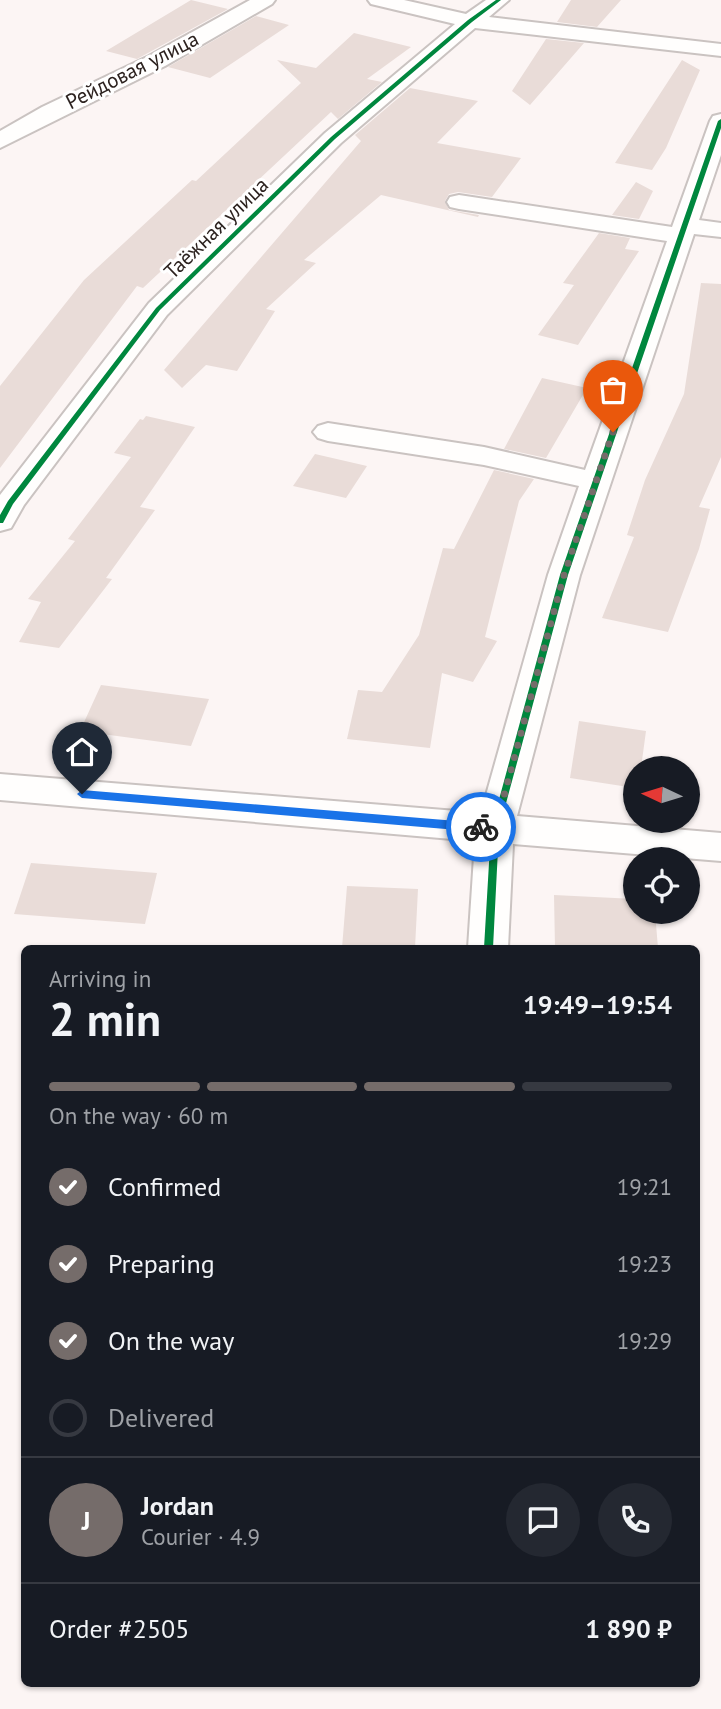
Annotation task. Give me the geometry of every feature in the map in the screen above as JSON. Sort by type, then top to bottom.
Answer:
[{"type":"street","name":"Рейдовая улица","points":[[0,141],[50,111],[157,61],[265,0]]},
{"type":"street","points":[[379,0],[470,21],[721,50]]},
{"type":"street","name":"Таёжная улица","points":[[0,521],[10,503],[159,309],[333,138],[470,21],[499,0]]},
{"type":"street","points":[[488,945],[495,829],[564,575],[721,121]]},
{"type":"street","points":[[460,202],[682,231],[721,230]]},
{"type":"street","points":[[328,432],[484,456],[596,481]]},
{"type":"street","points":[[0,788],[721,847]]},
{"type":"building","points":[[191,0],[228,9],[137,59],[106,51]]},
{"type":"building","points":[[571,0],[621,0],[597,27],[557,22]]},
{"type":"building","points":[[256,16],[289,25],[210,78],[168,67]]},
{"type":"building","points":[[354,33],[411,47],[367,79],[382,82],[338,119],[331,112],[143,288],[137,286],[0,468],[0,386],[84,280],[301,83],[277,60],[316,68]]},
{"type":"building","points":[[546,39],[584,43],[530,105],[512,91]]},
{"type":"building","points":[[682,60],[700,70],[666,148],[652,170],[615,163]]},
{"type":"building","points":[[410,88],[478,101],[437,143],[521,158],[492,197],[458,192],[449,194],[445,201],[449,210],[479,215],[478,217],[381,195],[304,260],[316,263],[266,309],[275,311],[237,371],[206,365],[182,388],[164,370],[361,141],[355,135]]},
{"type":"building","points":[[636,182],[653,191],[639,219],[612,215]]},
{"type":"building","points":[[599,233],[630,238],[625,249],[639,251],[578,345],[538,335],[574,285],[563,283]]},
{"type":"building","points":[[701,283],[721,284],[721,457],[699,507],[710,509],[699,549],[668,632],[602,618],[634,537],[627,535],[645,480],[684,394]]},
{"type":"building","points":[[542,378],[587,388],[546,458],[504,449]]},
{"type":"building","points":[[146,416],[195,427],[140,507],[155,510],[106,578],[112,579],[59,648],[19,642],[41,602],[28,599],[75,541],[68,539],[131,457],[114,453],[140,419],[143,420]]},
{"type":"building","points":[[315,454],[367,466],[346,498],[293,486]]},
{"type":"building","points":[[494,470],[534,479],[519,501],[485,637],[497,641],[473,682],[442,673],[430,748],[347,739],[358,690],[382,692],[419,635],[443,548],[454,549]]},
{"type":"building","points":[[101,685],[209,699],[191,746],[80,731]]},
{"type":"building","points":[[579,721],[646,731],[643,756],[623,756],[623,786],[570,778]]},
{"type":"building","points":[[31,863],[157,873],[145,924],[14,914]]},
{"type":"building","points":[[347,886],[418,889],[415,945],[342,945]]},
{"type":"building","points":[[554,895],[623,898],[623,924],[656,924],[658,945],[555,945]]},
{"type":"cycle path","points":[[0,521],[10,503],[158,309],[333,138],[470,21],[499,0]]},
{"type":"cycle path","points":[[488,945],[495,829],[564,575],[721,121]]},
{"type":"way so far","points":[[481,827],[495,829],[564,575],[613,432]]},
{"type":"route","points":[[82,794],[481,827]]}]
